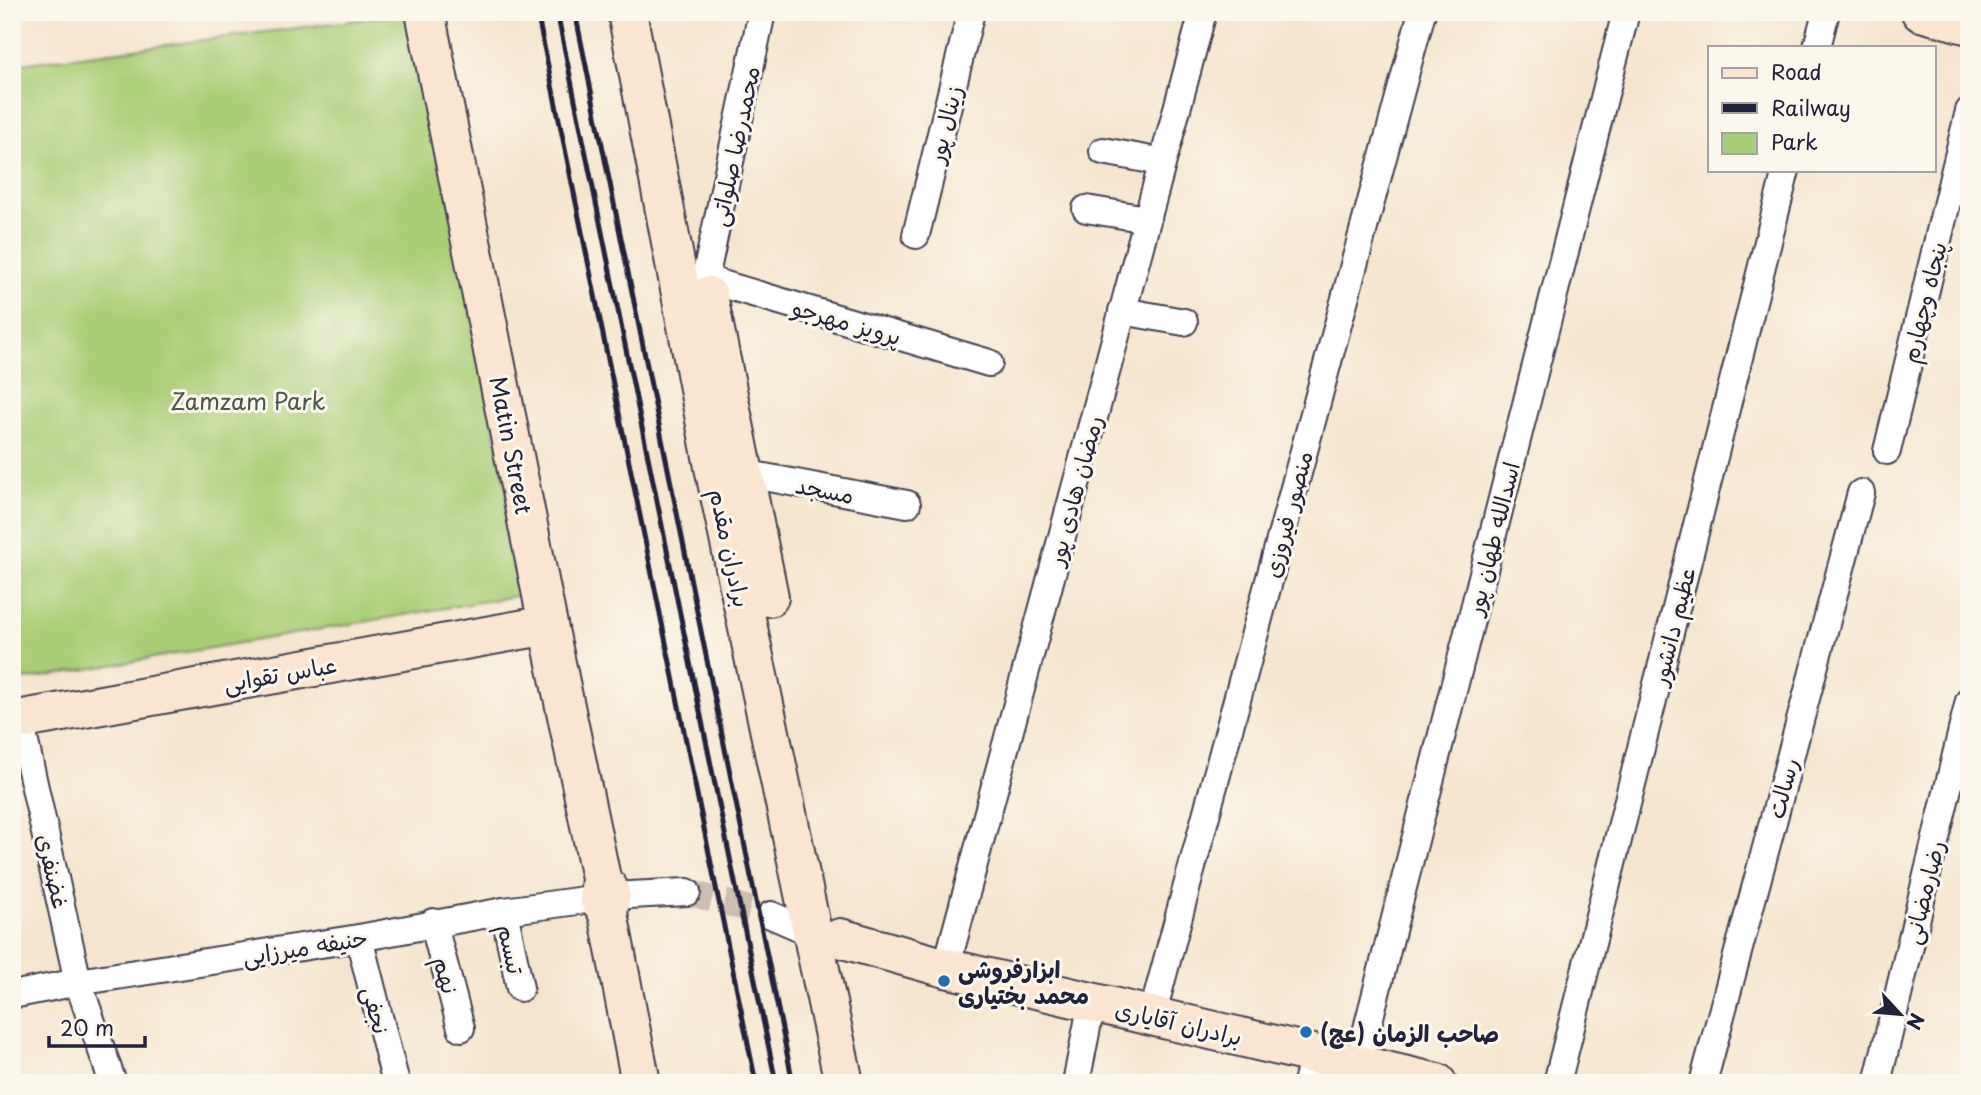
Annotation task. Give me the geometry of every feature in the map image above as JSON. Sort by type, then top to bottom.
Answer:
[{"type":"street","name":"Matin Street","points":[[425,12],[641,1083]]},
{"type":"street","name":"برادران مقدم","points":[[627,12],[715,471],[826,935],[868,1083]]},
{"type":"street","name":"برادران مقدم","points":[[653,12],[743,472],[826,935],[844,1083]]},
{"type":"street","name":"محمدرضا صلواتی","points":[[705,279],[762,12]]},
{"type":"street","name":"زینال پور","points":[[916,235],[971,12]]},
{"type":"street","name":"رمضان هادی پور","points":[[946,968],[1203,12]]},
{"type":"street","name":"منصور فیروزی","points":[[1152,1016],[1422,12]]},
{"type":"street","name":"اسدالله طهان پور","points":[[1359,1064],[1626,12]]},
{"type":"street","points":[[1817,46],[1826,12]]},
{"type":"street","points":[[1921,12],[1969,25]]},
{"type":"street","name":"پنجاه وچهارم","points":[[1887,451],[1969,111]]},
{"type":"street","points":[[1103,151],[1162,162]]},
{"type":"street","name":"عظیم دانشور","points":[[1557,1083],[1785,172]]},
{"type":"street","points":[[1086,209],[1147,219]]},
{"type":"street","name":"پرویز مهرجو","points":[[705,279],[989,363]]},
{"type":"street","points":[[1122,312],[1184,322]]},
{"type":"street","name":"مسجد","points":[[743,472],[907,505]]},
{"type":"street","name":"رسالت","points":[[1703,1083],[1861,493]]},
{"type":"street","name":"عباس تقوایی","points":[[16,720],[548,625]]},
{"type":"street","name":"رضارمضانی","points":[[1877,1083],[1965,737],[1969,701]]},
{"type":"street","name":"غضنفری","points":[[16,720],[78,982],[113,1083]]},
{"type":"street","name":"حنیفه میرزایی","points":[[12,995],[78,982],[359,938],[433,922],[504,911],[605,897],[687,892]]},
{"type":"street","name":"تبسم","points":[[504,911],[520,988]]},
{"type":"street","points":[[771,915],[826,935]]},
{"type":"street","name":"نهم","points":[[433,922],[461,1028]]},
{"type":"street","name":"برادران آقایاری","points":[[826,935],[946,968],[1152,1016],[1311,1068],[1359,1064],[1437,1083]]},
{"type":"street","name":"نجفی","points":[[359,938],[396,1083]]},
{"type":"street","points":[[1076,1083],[1092,1002]]},
{"type":"green space","name":"Zamzam Park","points":[[412,13],[527,594],[12,682],[12,65]]},
{"type":"tunnel","points":[[687,892],[771,915]]},
{"type":"railway","points":[[537,12],[756,1083]]},
{"type":"railway","points":[[557,12],[776,1083]]},
{"type":"railway","points":[[575,12],[793,1083]]},
{"type":"place","name":"ابزارفروشی محمد بختیاری","points":[[944,981]]},
{"type":"place","name":"صاحب الزمان (عج)","points":[[1306,1032]]}]
